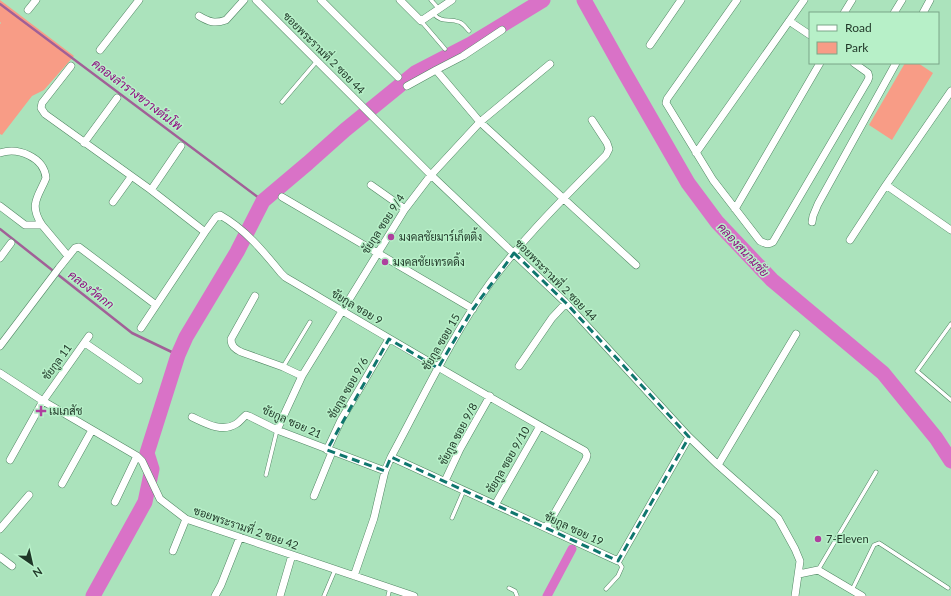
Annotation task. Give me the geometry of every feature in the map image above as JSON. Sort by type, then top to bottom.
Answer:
[{"type":"street","points":[[28,10],[36,0]]},
{"type":"street","points":[[100,50],[139,0]]},
{"type":"street","points":[[198,16],[209,22],[226,20],[244,0]]},
{"type":"street","name":"ซอยพระรามที่ 2 ซอย 44","points":[[256,0],[431,175],[566,303],[689,437],[778,518],[796,548],[800,561],[799,574],[794,596]]},
{"type":"street","points":[[321,0],[398,77]]},
{"type":"street","points":[[400,0],[421,21],[452,0]]},
{"type":"street","points":[[650,45],[681,0]]},
{"type":"street","points":[[737,0],[667,99],[666,103],[713,180],[760,241],[765,244],[774,242],[868,80],[868,73],[855,64]]},
{"type":"street","points":[[696,153],[804,0]]},
{"type":"street","points":[[845,12],[852,0]]},
{"type":"street","points":[[895,12],[902,0]]},
{"type":"street","points":[[924,12],[930,0]]},
{"type":"street","points":[[789,21],[809,34]]},
{"type":"street","points":[[407,86],[463,56],[502,30]]},
{"type":"street","name":"ชัยกูล ซอย 9/4","points":[[277,430],[302,376],[405,209],[431,175],[480,122],[550,64]]},
{"type":"street","points":[[735,209],[819,64]]},
{"type":"street","points":[[812,222],[812,216],[818,204],[895,64]]},
{"type":"street","points":[[71,66],[42,103],[41,108],[45,114],[151,190],[205,232]]},
{"type":"street","points":[[436,70],[480,122],[636,265]]},
{"type":"street","points":[[850,240],[951,91]]},
{"type":"street","points":[[84,143],[117,98]]},
{"type":"street","name":"ชัยกูล ซอย 15","points":[[354,576],[374,518],[385,471],[390,457],[438,368],[473,309],[514,253],[606,155],[609,149],[608,143],[592,120]]},
{"type":"street","points":[[151,190],[182,146]]},
{"type":"street","points":[[0,153],[6,151],[17,151],[28,155],[44,167],[46,178],[38,193],[36,201],[38,219],[68,256]]},
{"type":"street","points":[[113,202],[131,177]]},
{"type":"street","points":[[371,185],[405,209]]},
{"type":"street","points":[[886,185],[951,230]]},
{"type":"street","points":[[282,197],[473,309]]},
{"type":"street","points":[[0,206],[25,225],[42,225]]},
{"type":"street","name":"ชัยกูล ซอย 9","points":[[141,328],[205,232],[216,217],[220,216],[238,227],[251,238],[281,274],[438,368],[585,451],[587,455],[586,459],[546,528]]},
{"type":"street","points":[[0,258],[11,243]]},
{"type":"street","points":[[0,346],[51,277],[75,248],[79,247],[156,305]]},
{"type":"street","points":[[255,296],[231,339],[231,344],[235,349],[241,352],[283,367],[302,376]]},
{"type":"street","points":[[519,366],[552,318],[566,303]]},
{"type":"street","points":[[718,465],[796,334]]},
{"type":"street","name":"ชัยกูล 11","points":[[10,460],[43,401],[87,339],[139,380]]},
{"type":"street","name":"ชัยกูล ซอย 9/6","points":[[314,496],[341,420],[389,339]]},
{"type":"street","name":"ซอยพระรามที่ 2 ซอย 42","points":[[0,373],[43,401],[137,456],[144,465],[160,499],[186,519],[414,596]]},
{"type":"street","name":"ชัยกูล ซอย 9/8","points":[[445,481],[460,449],[490,396]]},
{"type":"street","name":"ชัยกูล ซอย 21","points":[[192,417],[218,428],[235,425],[246,416],[250,416],[277,430],[385,471]]},
{"type":"street","name":"ชัยกูล ซอย 9/10","points":[[495,505],[540,426]]},
{"type":"street","points":[[62,484],[92,430]]},
{"type":"street","points":[[618,561],[689,437]]},
{"type":"street","points":[[115,502],[137,456]]},
{"type":"street","name":"ชัยกูล ซอย 19","points":[[390,457],[618,561]]},
{"type":"street","points":[[0,529],[29,495]]},
{"type":"street","points":[[173,551],[186,519]]},
{"type":"street","points":[[215,596],[221,585],[240,537]]},
{"type":"street","points":[[280,596],[292,555]]},
{"type":"street","points":[[0,557],[12,566]]},
{"type":"street","points":[[799,574],[818,570],[850,593],[862,596]]},
{"type":"lane","points":[[431,0],[436,11],[437,19],[462,23],[469,31]]},
{"type":"lane","points":[[421,21],[445,49]]},
{"type":"lane","points":[[282,102],[317,61]]},
{"type":"lane","points":[[283,367],[310,322]]},
{"type":"lane","points":[[951,324],[917,371],[951,400]]},
{"type":"lane","points":[[266,475],[277,430]]},
{"type":"lane","points":[[818,570],[876,472]]},
{"type":"lane","points":[[452,518],[464,490]]},
{"type":"lane","points":[[850,593],[874,545],[879,543],[948,588]]},
{"type":"lane","points":[[606,589],[621,572],[622,567],[618,561]]},
{"type":"lane","points":[[324,596],[335,570]]},
{"type":"lane","points":[[388,596],[390,588]]},
{"type":"lane","points":[[509,588],[515,591],[517,596]]},
{"type":"highlighted area","points":[[514,253],[566,303],[689,437],[618,561],[391,457],[385,471],[327,450],[389,339],[438,368],[473,309]]},
{"type":"green space","points":[[0,0],[74,56],[44,90],[32,96],[2,135],[0,134]]},
{"type":"green space","points":[[904,64],[920,64],[933,73],[892,140],[869,125]]},
{"type":"waterway","points":[[93,596],[145,502],[152,469],[147,453],[178,355],[186,337],[237,252],[263,201],[345,130],[415,73],[471,44],[543,0]]},
{"type":"waterway","name":"คลองสนามชัย","points":[[584,0],[688,183],[717,222],[772,280],[883,373],[936,438],[951,461]]},
{"type":"waterway","name":"คลองลำรางขวางต้นโพ","points":[[0,4],[263,201]]},
{"type":"waterway","name":"คลองวัดกก","points":[[0,229],[132,333],[178,355]]},
{"type":"waterway","points":[[547,596],[572,549]]},
{"type":"place","name":"มงคลชัยมาร์เก็ตติ้ง","points":[[391,237]]},
{"type":"place","name":"มงคลชัยเทรดดิ้ง","points":[[385,262]]},
{"type":"place","name":"เมเภสัช","points":[[41,411]]},
{"type":"place","name":"7-Eleven","points":[[818,539]]}]
